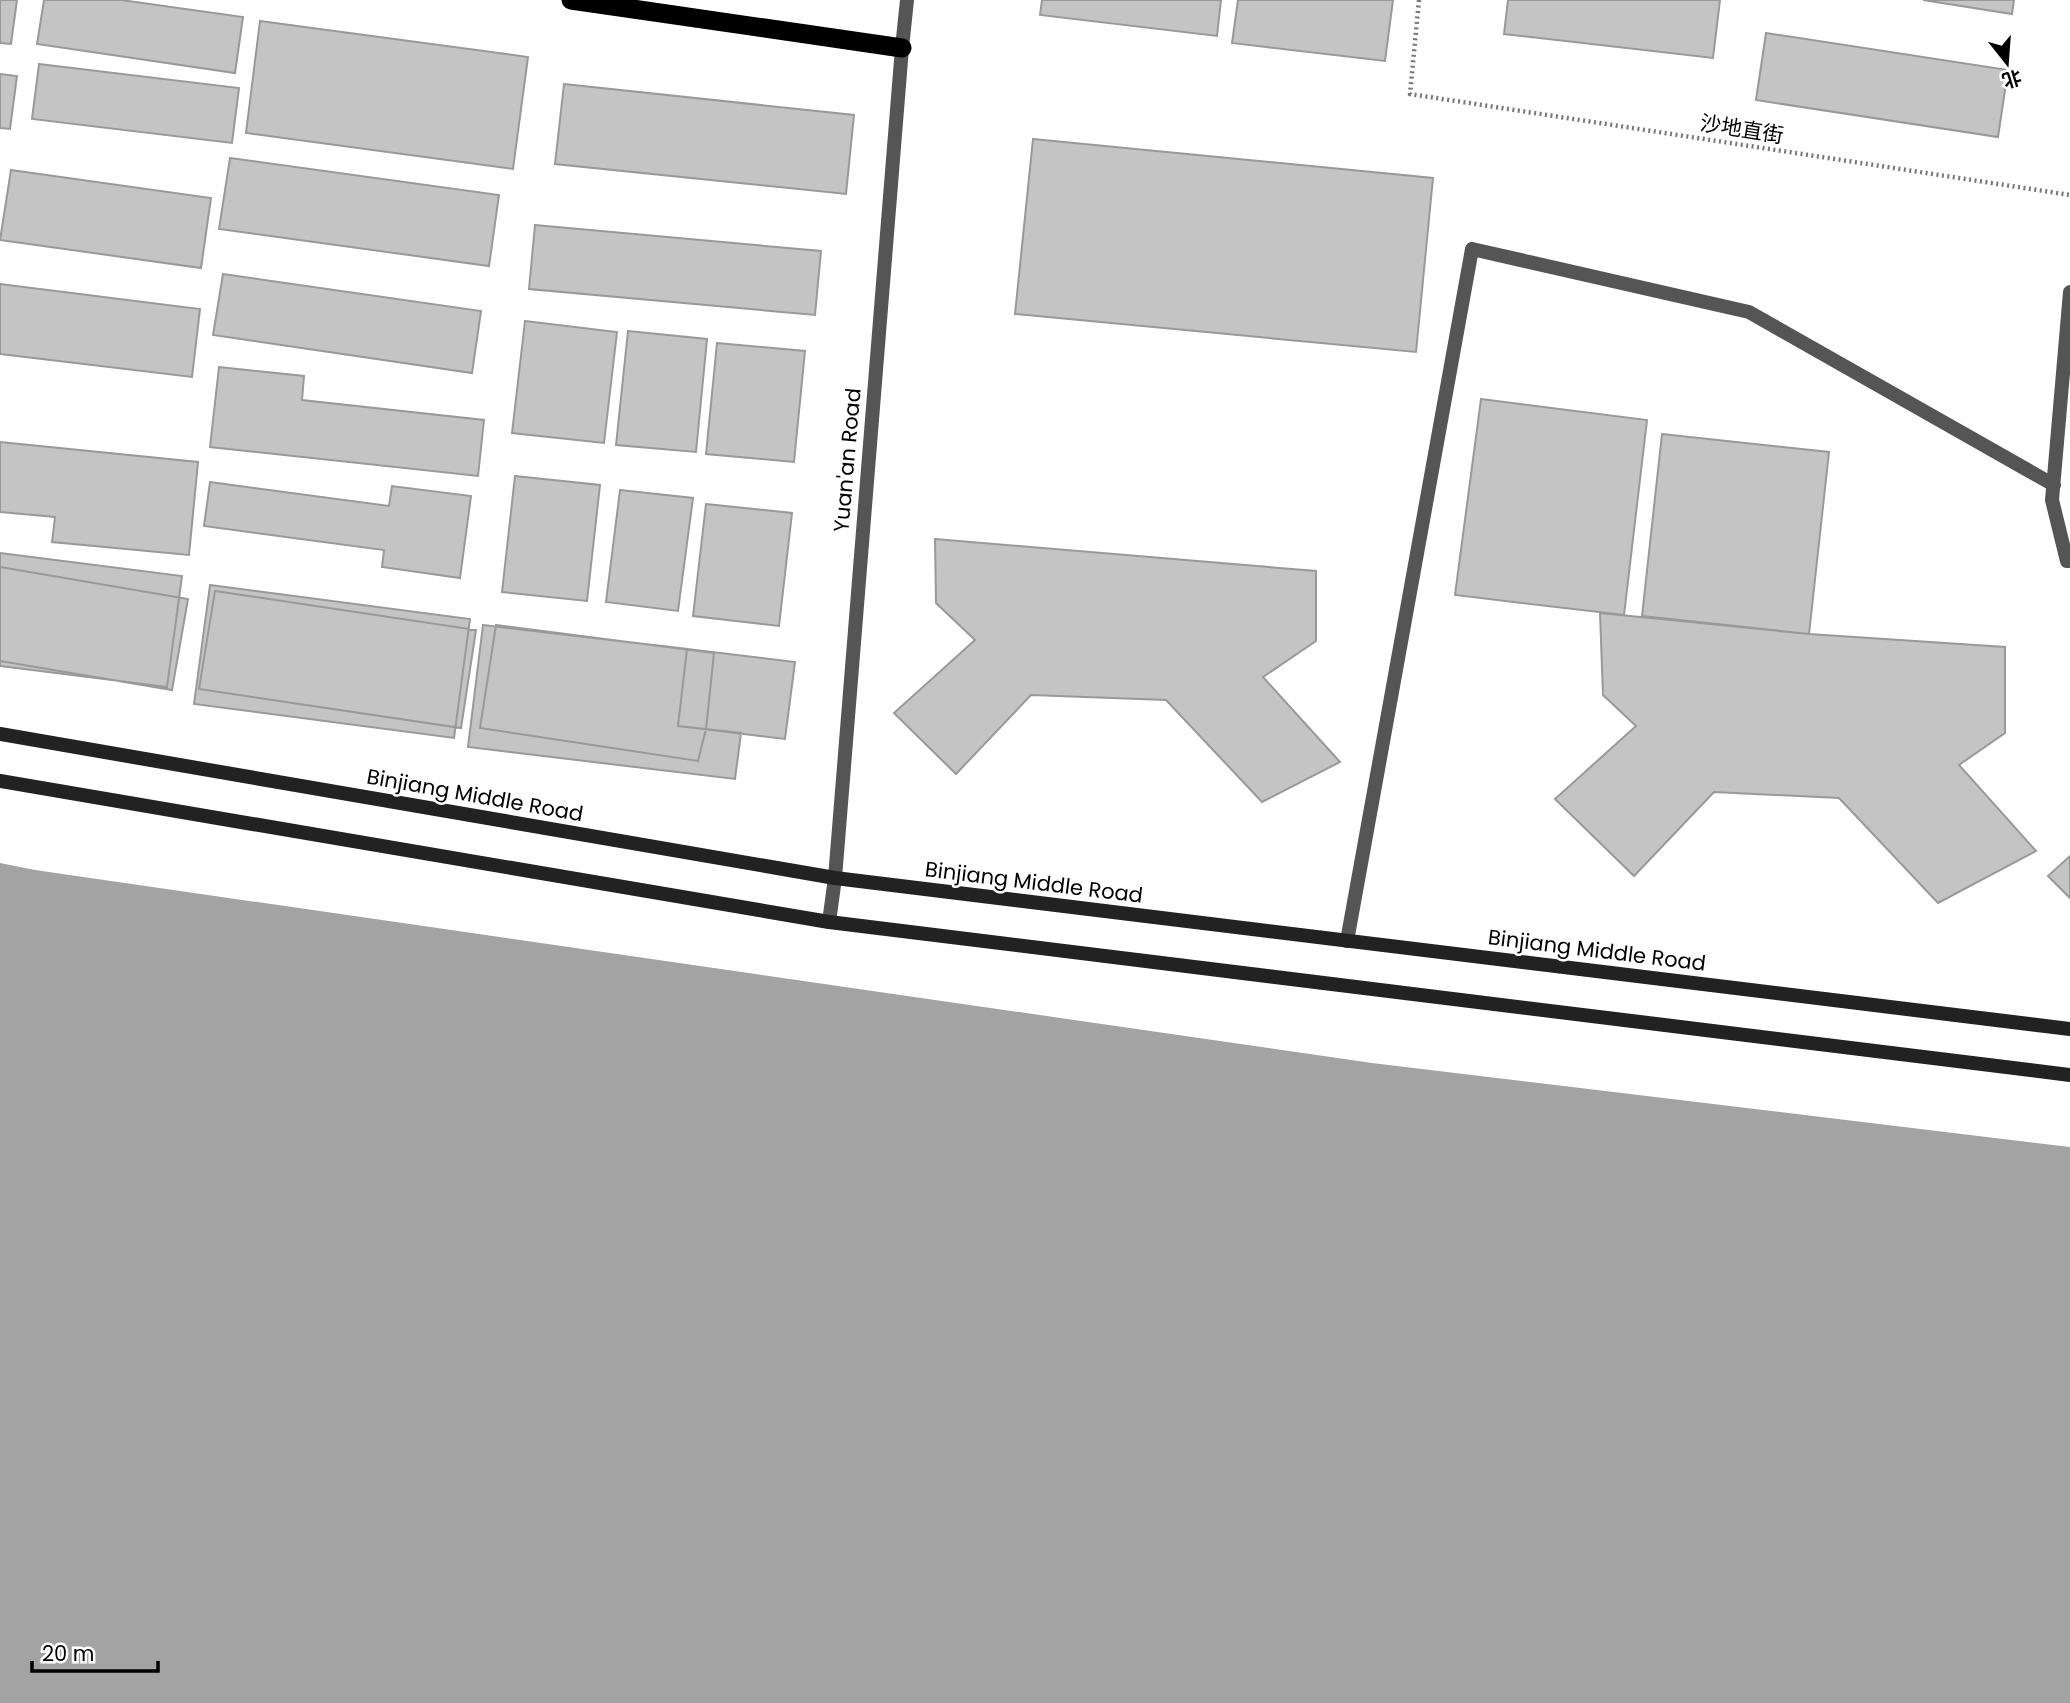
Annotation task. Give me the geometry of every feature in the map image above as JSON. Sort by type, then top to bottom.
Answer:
[{"type":"highway","points":[[572,0],[902,48]]},
{"type":"main road","name":"Binjiang Middle Road","points":[[0,734],[835,878],[2070,1029]]},
{"type":"main road","points":[[0,780],[829,922],[2070,1075]]},
{"type":"street","name":"Yuan'an Road","points":[[829,922],[835,878],[907,0]]},
{"type":"street","points":[[1347,941],[1472,249],[1749,312],[2054,485]]},
{"type":"street","points":[[2070,292],[2052,500],[2067,561],[2070,561]]},
{"type":"path","name":"沙地直街","points":[[1419,0],[1410,94],[2070,195]]},
{"type":"shaded area","points":[[0,863],[1372,1063],[2070,1147],[2070,1703],[0,1703]]},
{"type":"building","points":[[0,0],[17,0],[11,44],[0,43]]},
{"type":"building","points":[[44,0],[121,0],[243,17],[235,73],[37,44]]},
{"type":"building","points":[[1042,0],[1221,0],[1217,36],[1040,15]]},
{"type":"building","points":[[1238,0],[1393,0],[1385,61],[1232,43]]},
{"type":"building","points":[[1508,0],[1720,0],[1713,58],[1504,34]]},
{"type":"building","points":[[1923,0],[2014,0],[2012,14]]},
{"type":"building","points":[[260,21],[528,57],[513,169],[246,133]]},
{"type":"building","points":[[1766,33],[2008,70],[1998,137],[1756,100]]},
{"type":"building","points":[[39,64],[239,88],[232,143],[32,119]]},
{"type":"building","points":[[0,74],[17,76],[10,129],[0,128]]},
{"type":"building","points":[[564,84],[854,115],[846,194],[555,164]]},
{"type":"building","points":[[1033,139],[1433,178],[1416,352],[1015,314]]},
{"type":"building","points":[[230,158],[499,195],[489,266],[219,229]]},
{"type":"building","points":[[11,170],[211,198],[201,268],[0,240]]},
{"type":"building","points":[[535,225],[821,251],[815,315],[529,289]]},
{"type":"building","points":[[223,274],[481,311],[472,373],[213,335]]},
{"type":"building","points":[[0,284],[200,309],[192,377],[0,354]]},
{"type":"building","points":[[525,321],[617,332],[604,443],[512,433]]},
{"type":"building","points":[[628,331],[707,339],[696,452],[616,445]]},
{"type":"building","points":[[717,343],[805,351],[794,462],[706,454]]},
{"type":"building","points":[[219,367],[304,376],[302,400],[484,420],[478,476],[210,447]]},
{"type":"building","points":[[1481,399],[1647,420],[1624,615],[1455,595]]},
{"type":"building","points":[[1662,434],[1829,452],[1809,634],[1642,616]]},
{"type":"building","points":[[0,442],[198,462],[189,555],[52,542],[55,517],[0,512]]},
{"type":"building","points":[[515,476],[600,485],[587,601],[502,592]]},
{"type":"building","points":[[210,482],[389,506],[392,486],[471,496],[460,578],[382,567],[384,550],[204,526]]},
{"type":"building","points":[[620,490],[693,498],[678,611],[606,602]]},
{"type":"building","points":[[706,504],[792,513],[779,626],[693,616]]},
{"type":"building","points":[[935,539],[1316,571],[1316,641],[1263,677],[1340,762],[1262,802],[1166,700],[1031,695],[956,774],[894,713],[975,640],[936,603]]},
{"type":"building","points":[[0,553],[182,576],[167,687],[0,666]]},
{"type":"building","points":[[0,567],[188,599],[172,690],[0,661]]},
{"type":"building","points":[[210,585],[470,619],[454,738],[194,704]]},
{"type":"building","points":[[215,591],[476,630],[461,728],[199,689]]},
{"type":"building","points":[[1600,613],[1809,634],[2005,647],[2005,733],[1959,765],[2036,851],[1938,903],[1839,798],[1714,792],[1634,876],[1555,799],[1636,726],[1603,695]]},
{"type":"building","points":[[483,625],[687,649],[678,726],[741,733],[735,779],[468,747]]},
{"type":"building","points":[[496,625],[714,653],[706,729],[698,761],[480,728]]},
{"type":"building","points":[[687,649],[795,662],[785,739],[678,726]]},
{"type":"building","points":[[2070,856],[2070,898],[2048,876]]}]
